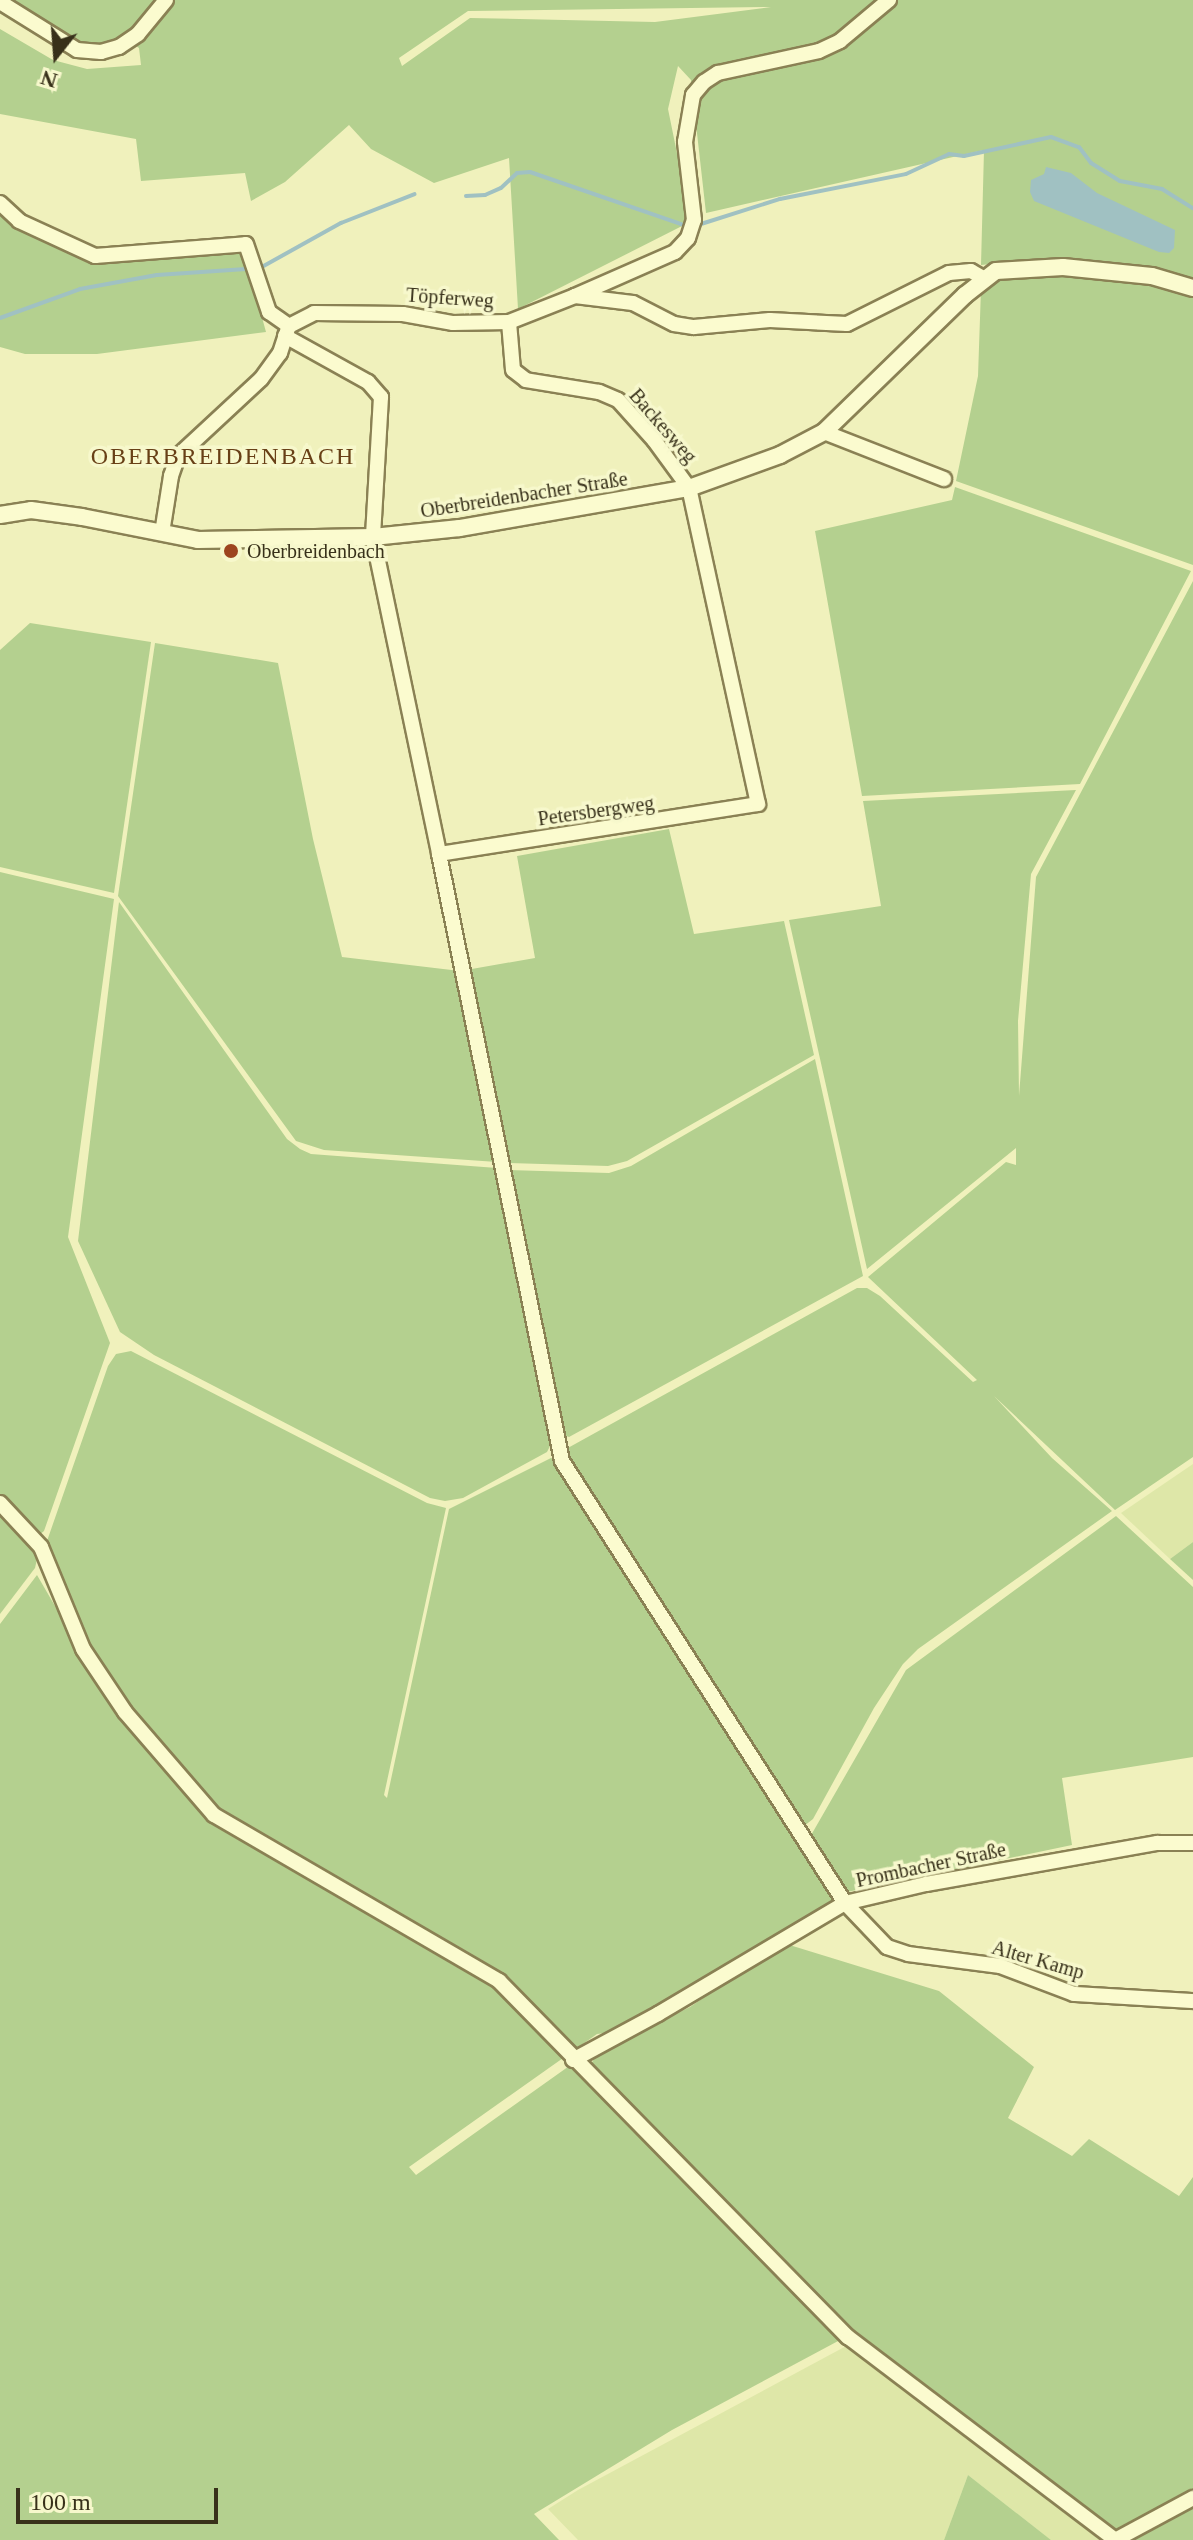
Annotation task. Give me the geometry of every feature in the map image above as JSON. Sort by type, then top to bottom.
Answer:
[{"type":"street","points":[[0,2],[77,50],[101,52],[119,47],[138,34],[166,0]]},
{"type":"street","points":[[575,296],[675,252],[688,238],[694,220],[686,136],[693,95],[704,82],[718,73],[819,51],[840,41],[889,0]]},
{"type":"street","points":[[0,203],[19,221],[95,256],[246,244],[269,312],[287,331],[368,382],[381,397],[373,537],[439,854]]},
{"type":"street","points":[[983,278],[1010,269],[1063,267],[1152,276],[1193,288]]},
{"type":"street","name":"Töpferweg","points":[[287,331],[314,313],[403,314],[453,323],[509,322],[575,296],[633,303],[674,324],[694,327],[770,320],[847,324],[949,273],[971,271],[983,278]]},
{"type":"street","name":"Oberbreidenbacher Straße","points":[[0,515],[31,510],[228,542],[373,537],[460,528],[689,488],[780,455],[824,432],[983,278]]},
{"type":"street","name":"Backesweg","points":[[509,322],[513,370],[526,380],[599,392],[618,400],[654,440],[689,488]]},
{"type":"street","points":[[162,533],[171,476],[178,456],[261,379],[280,353],[287,331]]},
{"type":"street","points":[[824,432],[944,479]]},
{"type":"street","name":"Petersbergweg","points":[[439,854],[758,804],[689,488]]},
{"type":"street","name":"Alter Kamp","points":[[439,854],[562,1461],[845,1903],[887,1947],[908,1954],[1000,1966],[1074,1994],[1193,2001]]},
{"type":"street","points":[[0,1503],[41,1547],[83,1649],[125,1712],[208,1809],[236,1831],[499,1981],[573,2060],[848,2337],[1115,2540],[1193,2498]]},
{"type":"street","name":"Prombacher Straße","points":[[573,2060],[658,2014],[845,1903],[926,1884],[1157,1843],[1193,1843]]},
{"type":"green space","points":[[2,0],[162,0],[118,45],[81,49]]},
{"type":"green space","points":[[171,0],[1193,0],[1193,282],[1127,267],[1056,258],[981,265],[984,150],[706,213],[691,80],[678,66],[668,109],[679,163],[686,224],[518,309],[509,158],[434,183],[371,149],[349,125],[285,182],[251,201],[245,173],[141,181],[136,139],[0,114],[0,29],[53,60],[87,69],[141,65],[139,48],[133,44]],"holes":[[[771,7],[655,22],[470,18],[402,66],[399,58],[468,11]]]},
{"type":"green space","points":[[0,207],[88,263],[244,252],[266,332],[97,354],[25,354],[0,347]]},
{"type":"green space","points":[[1055,271],[1134,279],[1193,295],[1193,565],[956,481],[978,376],[981,289],[1005,277]]},
{"type":"green space","points":[[955,487],[1191,571],[1080,784],[862,796],[815,531],[952,500]]},
{"type":"green space","points":[[1193,581],[1193,1457],[1115,1510],[994,1396],[1052,1458],[1112,1511],[918,1649],[903,1664],[874,1708],[813,1819],[804,1826],[568,1463],[566,1449],[857,1288],[867,1288],[880,1296],[973,1382],[977,1380],[868,1277],[1006,1162],[1016,1165],[1016,1148],[867,1269],[789,920],[881,906],[863,801],[1076,790],[1031,874],[1018,1021],[1019,1096],[1036,877]]},
{"type":"green space","points":[[30,623],[151,642],[114,893],[0,867],[0,650]]},
{"type":"green space","points":[[155,643],[278,663],[313,839],[342,957],[460,971],[497,1162],[324,1150],[296,1141],[118,896]]},
{"type":"green space","points":[[669,829],[694,934],[784,921],[814,1055],[627,1161],[608,1166],[509,1163],[504,1157],[466,970],[535,958],[517,856]]},
{"type":"green space","points":[[0,872],[114,899],[68,1237],[110,1343],[44,1531],[39,1535],[0,1499]]},
{"type":"green space","points":[[119,902],[287,1139],[300,1149],[311,1154],[497,1168],[553,1440],[547,1452],[463,1498],[445,1501],[430,1498],[154,1355],[120,1332],[78,1241]]},
{"type":"green space","points":[[815,1059],[863,1276],[569,1437],[564,1435],[507,1170],[609,1173],[631,1166]]},
{"type":"green space","points":[[131,1351],[427,1503],[446,1508],[384,1795],[387,1798],[449,1509],[551,1458],[557,1461],[835,1899],[613,2032],[597,2034],[409,2167],[416,2175],[572,2064],[841,2334],[840,2340],[672,2430],[534,2514],[559,2540],[0,2540],[0,1624],[37,1575],[95,1675],[47,1541],[108,1366],[116,1354]]},
{"type":"green space","points":[[1193,1464],[1193,1542],[1170,1559],[1121,1513]]},
{"type":"green space","points":[[0,1512],[38,1555],[35,1568],[0,1614]]},
{"type":"green space","points":[[1116,1516],[1193,1587],[1193,1757],[1062,1778],[1072,1845],[847,1892],[810,1837],[906,1670]]},
{"type":"green space","points":[[1193,1542],[1193,1580],[1170,1559]]},
{"type":"green space","points":[[783,1943],[939,1991],[1034,2067],[1008,2118],[1072,2156],[1089,2139],[1179,2196],[1193,2177],[1193,2494],[1116,2534],[842,2325],[594,2073],[591,2064],[599,2051],[690,2007]]},
{"type":"green space","points":[[850,2344],[1105,2540],[1051,2540],[968,2475],[944,2540],[578,2540],[548,2509],[578,2490]]},
{"type":"green space","points":[[968,2475],[1051,2540],[944,2540]]},
{"type":"green space","points":[[1193,2501],[1193,2540],[1129,2540]]},
{"type":"water","points":[[1046,167],[1071,173],[1097,193],[1175,230],[1174,248],[1169,253],[1159,252],[1034,201],[1030,192],[1031,180],[1044,174]]},
{"type":"waterway","points":[[701,224],[780,199],[906,174],[949,154],[964,156],[1051,137],[1079,147],[1091,163],[1120,181],[1162,189],[1193,208]]},
{"type":"waterway","points":[[466,196],[485,195],[501,188],[517,173],[530,172],[681,224]]},
{"type":"waterway","points":[[260,268],[341,223],[415,194]]},
{"type":"waterway","points":[[0,318],[80,289],[157,275],[246,269]]},
{"type":"place","name":"Oberbreidenbach","points":[[231,551]]},
{"type":"district","name":"OBERBREIDENBACH","points":[[223,457]]}]
